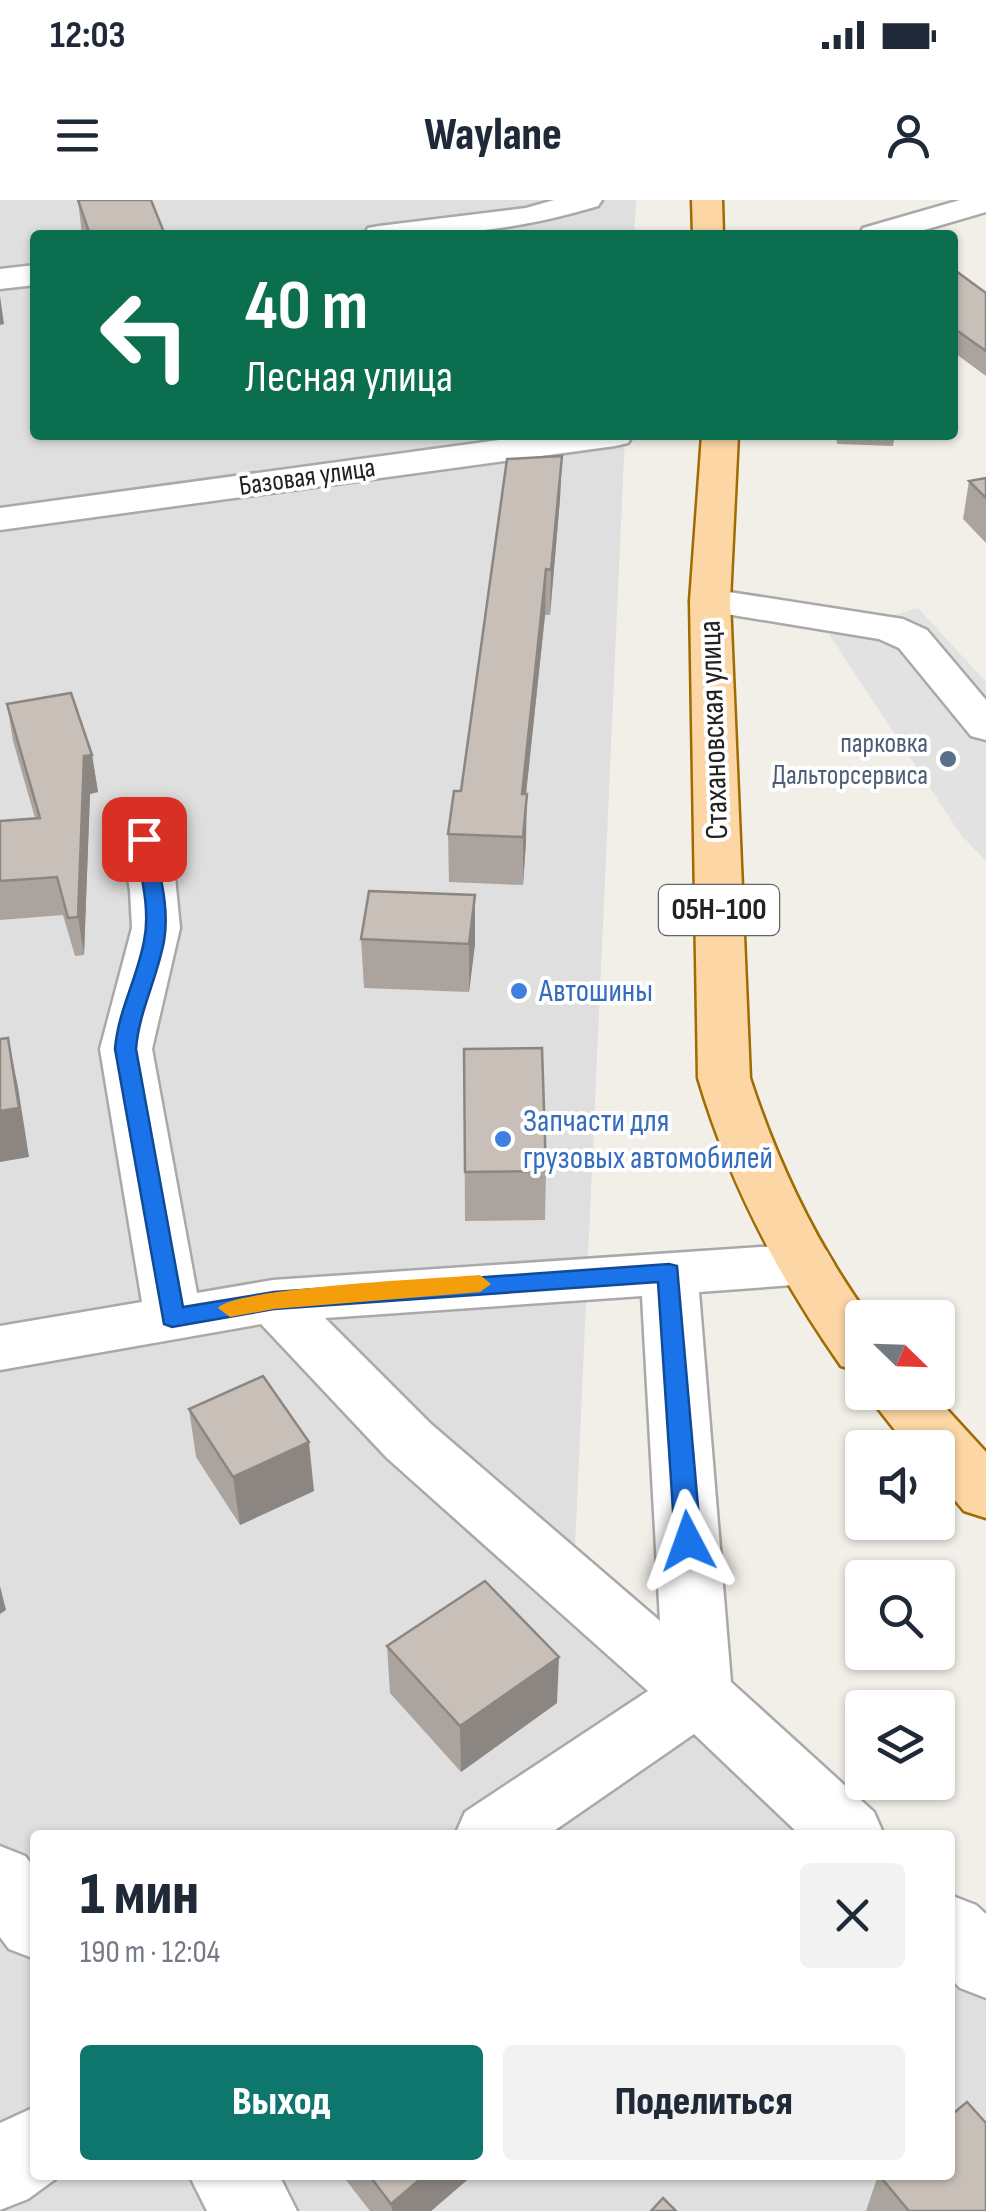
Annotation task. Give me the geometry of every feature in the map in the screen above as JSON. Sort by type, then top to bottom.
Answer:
[{"type":"main road","points":[[707,200],[708,230]]},
{"type":"main road","name":"Стахановская улица","points":[[720,440],[710,600],[724,1078],[742,1142],[771,1206],[845,1324]]},
{"type":"main road","points":[[910,1410],[986,1493]]},
{"type":"street","points":[[423,230],[529,218],[586,200]]},
{"type":"street","points":[[891,230],[986,202]]},
{"type":"street","points":[[0,280],[30,276]]},
{"type":"street","name":"Базовая улица","points":[[0,519],[578,440]]},
{"type":"street","points":[[710,600],[888,628],[914,639],[986,727]]},
{"type":"street","points":[[144,839],[157,914],[154,942],[128,1023],[126,1049],[172,1318]]},
{"type":"street","points":[[0,1348],[274,1300],[806,1264]]},
{"type":"street","points":[[669,1272],[698,1694]]},
{"type":"street","points":[[274,1300],[409,1441],[698,1694],[844,1830]]},
{"type":"street","points":[[497,1830],[698,1694]]},
{"type":"street","points":[[0,1879],[30,1918]]},
{"type":"street","points":[[955,1935],[986,1963]]},
{"type":"street","points":[[0,2171],[30,2150]]},
{"type":"street","points":[[233,2180],[257,2211]]},
{"type":"shaded area","points":[[0,200],[636,200],[634,230],[30,230],[30,440],[625,440],[574,1570],[859,1830],[30,1830],[30,2180],[955,2180],[955,1918],[986,1946],[986,2211],[0,2211]]},
{"type":"shaded area","name":"парковка Дальторсервиса","points":[[918,608],[986,682],[986,861],[961,835],[829,634]]},
{"type":"building","points":[[78,200],[151,200],[163,230],[88,230]]},
{"type":"building","points":[[958,272],[986,293],[986,351],[958,331]]},
{"type":"building","points":[[562,456],[522,794],[527,794],[523,837],[448,834],[454,791],[461,791],[507,459]]},
{"type":"building","points":[[986,478],[986,498],[969,481]]},
{"type":"building","points":[[71,693],[92,755],[84,756],[78,917],[68,918],[57,877],[0,881],[0,821],[40,818],[7,704]]},
{"type":"building","points":[[369,891],[475,895],[469,944],[361,939]]},
{"type":"building","points":[[8,1038],[19,1108],[0,1111],[0,1039]]},
{"type":"building","points":[[542,1048],[546,1171],[465,1172],[464,1049]]},
{"type":"building","points":[[263,1376],[309,1442],[233,1477],[189,1409]]},
{"type":"building","points":[[485,1581],[559,1657],[460,1726],[387,1646]]},
{"type":"building","points":[[967,2102],[986,2123],[986,2211],[909,2211],[883,2180],[955,2180],[955,2112]]},
{"type":"building","points":[[373,2180],[419,2180],[391,2204]]},
{"type":"building","points":[[663,2198],[676,2211],[651,2211]]},
{"type":"slow traffic","points":[[230,1308],[274,1300],[480,1284]]},
{"type":"place","name":"парковка Дальторсервиса","points":[[948,759]]},
{"type":"place","name":"Автошины","points":[[519,991]]},
{"type":"place","name":"Запчасти для грузовых автомобилей","points":[[503,1139]]},
{"type":"route","points":[[144,839],[157,914],[154,942],[128,1023],[126,1049],[172,1318],[274,1300],[669,1272],[688,1541]]}]
